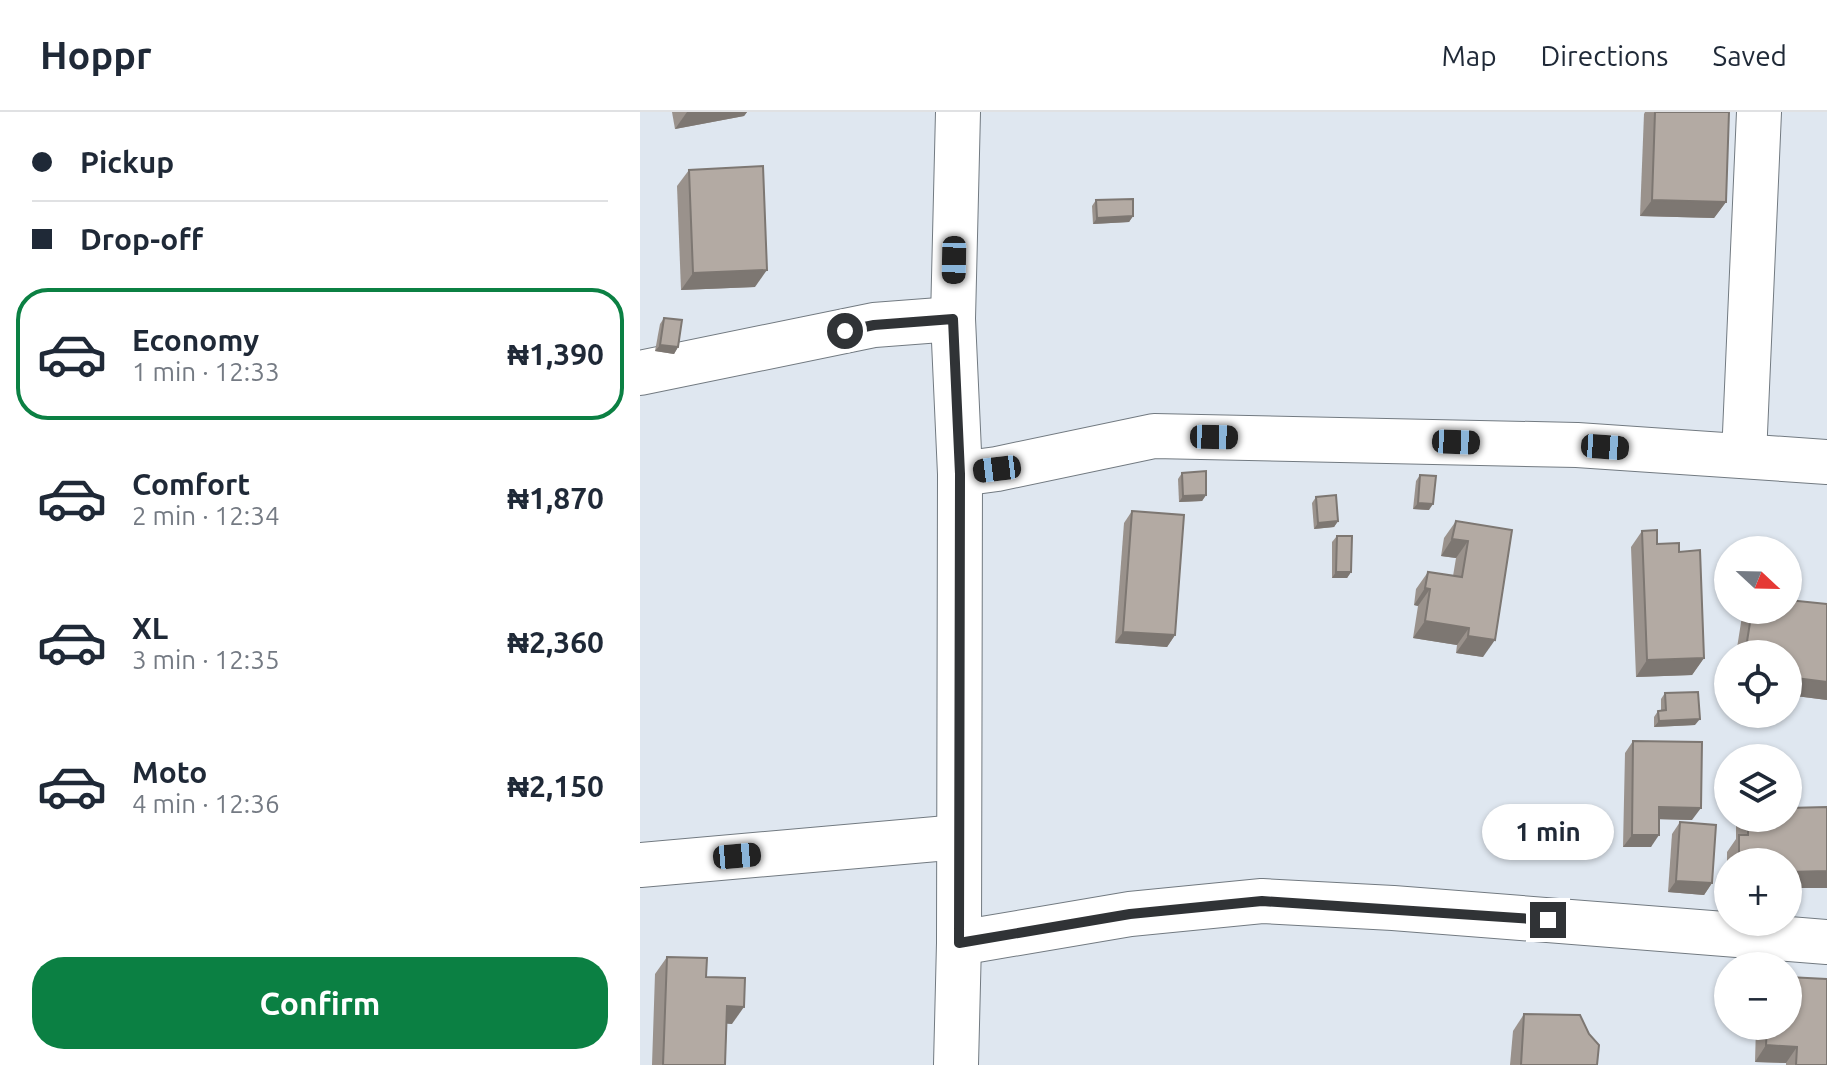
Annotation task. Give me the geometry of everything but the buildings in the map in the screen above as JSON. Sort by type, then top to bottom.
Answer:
[{"type":"street","points":[[956,1065],[960,474],[953,319],[958,112]]},
{"type":"street","points":[[1744,456],[1759,112]]},
{"type":"street","points":[[640,373],[874,325],[953,319]]},
{"type":"street","points":[[960,474],[1154,436],[1577,445],[1827,462]]},
{"type":"street","points":[[640,865],[959,837]]},
{"type":"street","points":[[959,943],[1130,914],[1262,901],[1393,908],[1827,942]]},
{"type":"route","points":[[845,331],[874,325],[953,319],[960,474],[959,943],[1130,914],[1262,901],[1548,920]]}]
